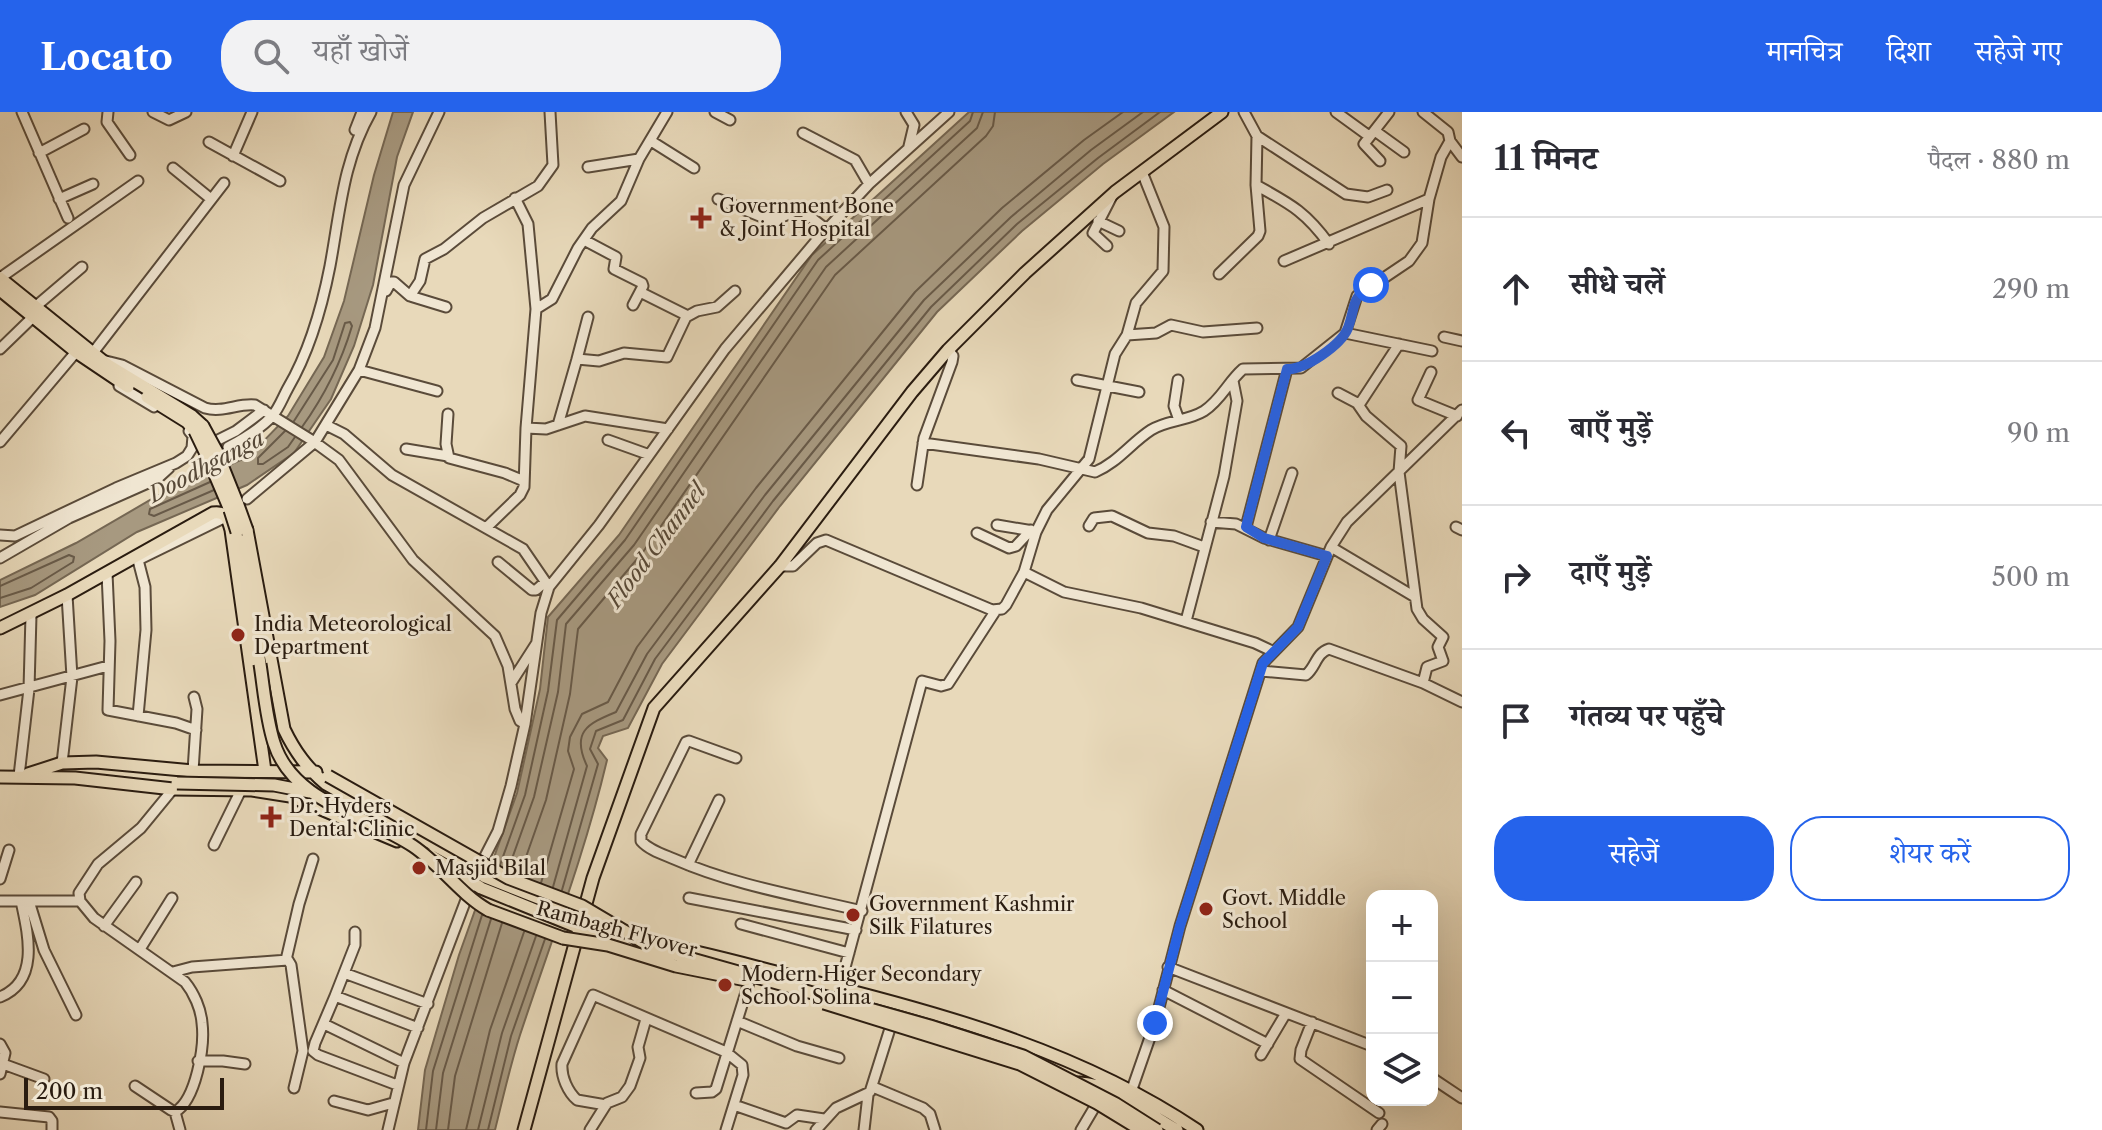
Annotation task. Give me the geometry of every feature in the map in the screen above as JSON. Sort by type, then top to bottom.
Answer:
[{"type":"main road","points":[[524,1130],[575,919],[593,878],[654,708],[780,566],[902,404],[948,350],[1025,273],[1115,192],[1222,112]]},
{"type":"main road","points":[[0,278],[76,352],[99,362]]},
{"type":"main road","points":[[0,290],[199,429],[236,509],[284,729],[297,755],[326,784],[452,855],[479,880]]},
{"type":"main road","points":[[208,447],[242,531],[250,594],[243,600],[270,757],[268,771]]},
{"type":"main road","points":[[0,628],[31,615],[213,513],[236,509]]},
{"type":"main road","points":[[236,509],[268,771]]},
{"type":"main road","name":"Rambagh Flyover","points":[[250,594],[273,743],[288,771],[311,792],[408,843],[436,865],[470,899],[488,910],[563,938],[608,945],[676,966],[749,981],[989,1053],[1049,1077],[1141,1130]]},
{"type":"main road","name":"Rambagh Flyover","points":[[19,776],[62,763],[96,762],[193,771],[311,772],[328,776],[508,878],[582,906],[653,948],[990,1044],[1023,1056],[1077,1083],[1157,1130]]},
{"type":"main road","points":[[226,771],[227,790]]},
{"type":"main road","points":[[0,777],[75,778],[84,774],[290,796],[429,854],[479,880],[696,965],[893,1018],[1026,1062],[1114,1107],[1149,1130]]},
{"type":"main road","points":[[175,786],[265,785],[311,792]]},
{"type":"main road","points":[[575,919],[637,940],[840,986],[1020,1041],[1105,1077],[1197,1130]]},
{"type":"main road","points":[[1077,1083],[1088,1082],[1105,1089],[1177,1130]]},
{"type":"street","points":[[22,112],[68,218]]},
{"type":"street","points":[[108,112],[107,122],[130,155]]},
{"type":"street","points":[[153,112],[169,120],[186,112]]},
{"type":"street","points":[[233,156],[252,112]]},
{"type":"street","points":[[228,447],[272,415],[298,370],[317,317],[329,268],[342,170],[362,112]]},
{"type":"street","points":[[342,183],[363,125],[371,112]]},
{"type":"street","points":[[138,716],[146,630],[145,587],[138,560],[236,509],[314,441],[326,425],[359,370],[375,328],[404,185],[439,112]]},
{"type":"street","points":[[410,296],[420,281],[425,259],[444,249],[483,218],[538,186],[553,165],[550,112]]},
{"type":"street","points":[[536,309],[552,299],[592,228],[621,201],[639,159],[667,112]]},
{"type":"street","points":[[715,112],[730,120]]},
{"type":"street","points":[[906,112],[914,125],[908,149]]},
{"type":"street","points":[[498,562],[532,590],[547,584],[599,525],[725,349],[826,229],[869,184],[949,112]]},
{"type":"street","points":[[1244,112],[1257,136],[1346,194],[1368,197],[1387,190]]},
{"type":"street","points":[[1336,112],[1404,152]]},
{"type":"street","points":[[1380,161],[1364,146],[1389,112]]},
{"type":"street","points":[[1423,112],[1448,132],[1450,141],[1461,152]]},
{"type":"street","points":[[39,153],[84,129]]},
{"type":"street","points":[[803,133],[855,160],[869,184]]},
{"type":"street","points":[[1219,274],[1260,231],[1256,185],[1257,136]]},
{"type":"street","points":[[651,141],[694,168]]},
{"type":"street","points":[[923,443],[1039,459],[1098,471],[1150,431],[1208,408],[1243,369],[1296,369],[1309,364],[1345,333],[1357,296],[1416,253],[1425,232],[1429,199],[1441,157],[1450,141]]},
{"type":"street","points":[[209,142],[280,181]]},
{"type":"street","points":[[588,167],[639,159]]},
{"type":"street","points":[[173,168],[211,199]]},
{"type":"street","points":[[840,986],[922,681],[941,686],[948,684],[996,610],[1006,605],[1024,572],[1034,531],[1092,454],[1115,354],[1127,335],[1136,303],[1161,275],[1165,263],[1164,227],[1142,172]]},
{"type":"street","points":[[0,278],[138,181]]},
{"type":"street","points":[[99,362],[224,183]]},
{"type":"street","points":[[59,199],[93,184]]},
{"type":"street","points":[[1256,185],[1297,207],[1329,244]]},
{"type":"street","points":[[1107,246],[1093,235],[1115,192]]},
{"type":"street","points":[[487,527],[520,495],[524,481],[536,309],[528,224],[515,198]]},
{"type":"street","points":[[718,199],[767,219],[777,219],[800,209],[826,229]]},
{"type":"street","points":[[1284,261],[1429,199]]},
{"type":"street","points":[[1098,221],[1119,231]]},
{"type":"street","points":[[584,240],[616,257],[614,269],[642,283],[633,305]]},
{"type":"street","points":[[0,349],[82,267]]},
{"type":"street","points":[[380,305],[391,282],[410,296],[446,307]]},
{"type":"street","points":[[577,359],[599,361],[624,353],[667,357],[688,316],[717,307],[735,291]]},
{"type":"street","points":[[640,292],[688,316]]},
{"type":"street","points":[[558,425],[588,317]]},
{"type":"street","points":[[1127,335],[1156,333],[1171,325],[1203,332],[1257,328]]},
{"type":"street","points":[[1345,333],[1432,351]]},
{"type":"street","points":[[1444,337],[1462,341]]},
{"type":"street","points":[[1359,405],[1399,344]]},
{"type":"street","points":[[917,485],[923,443],[952,362],[953,356],[948,350]]},
{"type":"street","points":[[1,440],[76,352]]},
{"type":"street","points":[[99,362],[122,365],[205,408],[218,410],[250,403],[314,441],[339,460],[413,560],[495,636],[508,666],[515,709],[520,721],[525,724]]},
{"type":"street","points":[[99,362],[108,379],[184,426],[193,436],[192,448],[187,456]]},
{"type":"street","points":[[1246,527],[1287,369]]},
{"type":"street","points":[[359,370],[437,391]]},
{"type":"street","points":[[1131,1092],[1261,671],[1272,651],[1298,627],[1329,551],[1347,522],[1459,413],[1418,400],[1431,372]]},
{"type":"street","points":[[1077,380],[1139,392]]},
{"type":"street","points":[[1178,380],[1174,402],[1179,420]]},
{"type":"street","points":[[1186,621],[1224,476],[1237,401],[1233,381]]},
{"type":"street","points":[[1338,393],[1359,405],[1366,416],[1399,442],[1399,472],[1415,597],[1423,619],[1443,637],[1438,647],[1443,661],[1440,665],[1427,667],[1423,683]]},
{"type":"street","points":[[448,414],[446,444],[448,456],[453,461],[505,473],[524,481]]},
{"type":"street","points":[[0,535],[15,536],[104,493],[170,466],[272,415]]},
{"type":"street","points":[[526,428],[546,429],[585,416],[668,429]]},
{"type":"street","points":[[326,425],[344,434],[392,475],[526,552],[547,584],[525,724],[503,816],[404,1063],[388,1130]]},
{"type":"street","points":[[608,440],[647,454]]},
{"type":"street","points":[[406,449],[448,456]]},
{"type":"street","points":[[0,558],[69,518],[162,477],[170,466]]},
{"type":"street","points":[[1269,540],[1292,473]]},
{"type":"street","points":[[1089,526],[1092,519],[1108,515],[1148,533],[1174,536],[1204,547]]},
{"type":"street","points":[[1211,522],[1231,523],[1246,527],[1269,540],[1329,551],[1415,597]]},
{"type":"street","points":[[997,525],[1034,531]]},
{"type":"street","points":[[977,533],[1009,548],[1034,531]]},
{"type":"street","points":[[780,566],[793,566],[817,543],[826,540],[996,610]]},
{"type":"street","points":[[1024,572],[1075,595],[1130,605],[1272,651]]},
{"type":"street","points":[[107,573],[110,641],[108,710],[196,730]]},
{"type":"street","points":[[62,763],[72,677],[67,595]]},
{"type":"street","points":[[19,776],[29,689],[31,615]]},
{"type":"street","points":[[511,683],[538,641]]},
{"type":"street","points":[[1261,671],[1306,675],[1319,656],[1329,649],[1423,683],[1462,702]]},
{"type":"street","points":[[0,695],[108,666]]},
{"type":"street","points":[[193,771],[196,730],[194,697]]},
{"type":"street","points":[[736,758],[686,742],[641,834],[644,845],[688,865],[749,885],[862,911]]},
{"type":"street","points":[[175,786],[141,828],[98,864],[81,888],[80,901],[104,926],[173,972],[189,988],[202,1021],[203,1035],[191,1095],[175,1112]]},
{"type":"street","points":[[214,845],[241,790]]},
{"type":"street","points":[[688,865],[719,800]]},
{"type":"street","points":[[0,879],[9,850]]},
{"type":"street","points":[[286,960],[313,859]]},
{"type":"street","points":[[104,926],[136,882]]},
{"type":"street","points":[[140,949],[172,898]]},
{"type":"street","points":[[689,898],[856,930]]},
{"type":"street","points":[[0,901],[80,901]]},
{"type":"street","points":[[0,997],[14,989],[26,971],[30,949],[25,901]]},
{"type":"street","points":[[25,901],[44,950],[76,1015]]},
{"type":"street","points":[[741,924],[849,953]]},
{"type":"street","points":[[355,932],[355,945],[315,1043],[315,1054],[397,1085]]},
{"type":"street","points":[[173,972],[192,967],[286,960],[291,965],[303,1044],[294,1088]]},
{"type":"street","points":[[696,1093],[716,1089],[754,965]]},
{"type":"street","points":[[1168,967],[1366,1044]]},
{"type":"street","points":[[344,973],[428,1004]]},
{"type":"street","points":[[1163,990],[1268,1044]]},
{"type":"street","points":[[606,1105],[577,1100],[561,1071],[593,995],[726,1052],[742,1065],[744,1069],[726,1130]]},
{"type":"street","points":[[335,996],[418,1028]]},
{"type":"street","points":[[864,1130],[870,1091],[898,1002]]},
{"type":"street","points":[[1261,1055],[1286,1013]]},
{"type":"street","points":[[590,1130],[606,1105],[612,1099],[622,1097],[630,1086],[640,1058],[638,1047],[646,1019]]},
{"type":"street","points":[[737,1021],[797,1046],[839,1058]]},
{"type":"street","points":[[1312,1022],[1300,1059],[1379,1113]]},
{"type":"street","points":[[324,1024],[404,1063]]},
{"type":"street","points":[[0,1044],[5,1053],[2,1069],[44,1079]]},
{"type":"street","points":[[198,1061],[245,1064]]},
{"type":"street","points":[[1438,1082],[1462,1098]]},
{"type":"street","points":[[135,1086],[175,1112],[180,1130]]},
{"type":"street","points":[[816,1130],[836,1108],[870,1091],[923,1108],[930,1114],[931,1128]]},
{"type":"street","points":[[334,1101],[373,1110],[393,1103]]},
{"type":"street","points":[[1081,1130],[1097,1103]]},
{"type":"street","points":[[734,1105],[786,1123],[797,1115],[824,1119]]},
{"type":"street","points":[[0,1112],[49,1117],[52,1130]]},
{"type":"water","points":[[393,112],[413,112],[397,157],[373,285],[354,346],[331,399],[294,453],[247,485],[137,532],[35,595],[0,607],[0,580],[76,543],[157,496],[248,457],[288,416],[324,357],[344,301],[374,175]]},
{"type":"water","name":"Flood Channel","points":[[969,112],[1174,112],[1103,164],[1022,231],[937,312],[780,506],[662,664],[628,728],[603,736],[598,748],[607,760],[598,795],[516,1047],[495,1130],[418,1130],[425,1070],[459,955],[517,793],[540,689],[548,617],[619,535],[812,255]]},
{"type":"pier","points":[[489,858],[513,873],[573,895],[558,937],[473,904]]},
{"type":"place","name":"Government Bone & Joint Hospital","points":[[701,218]]},
{"type":"place","name":"India Meteorological Department","points":[[238,635]]},
{"type":"place","name":"Dr. Hyders Dental Clinic","points":[[271,817]]},
{"type":"place","name":"Masjid Bilal","points":[[419,868]]},
{"type":"place","name":"Govt. Middle School","points":[[1206,909]]},
{"type":"place","name":"Government Kashmir Silk Filatures","points":[[853,915]]},
{"type":"place","name":"Modern Higer Secondary School Solina","points":[[725,985]]},
{"type":"route","points":[[1155,1023],[1180,926],[1263,663],[1298,627],[1327,556],[1264,538],[1246,527],[1287,369],[1309,364],[1345,333],[1357,296],[1371,285]]},
{"type":"water label","name":"Doodhganga","points":[[206,466]]}]
